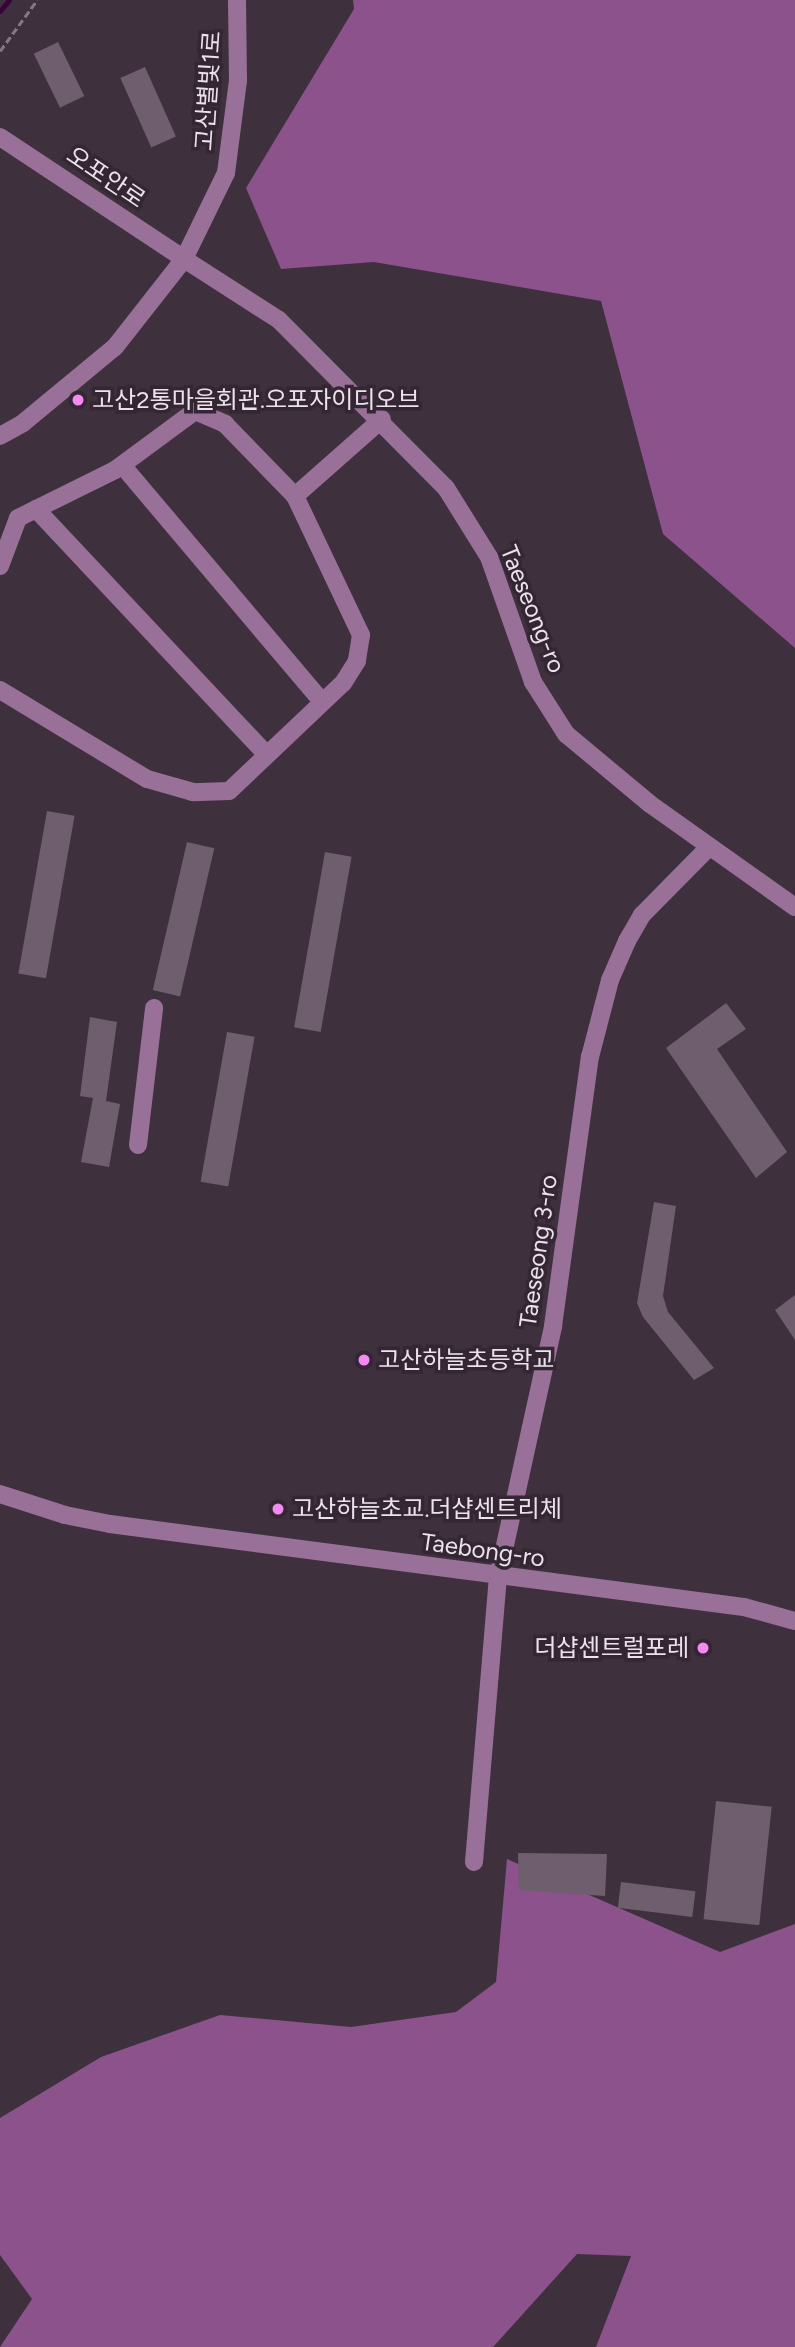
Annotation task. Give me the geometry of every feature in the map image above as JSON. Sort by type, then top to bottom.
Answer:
[{"type":"street","name":"고산별빛1로","points":[[184,259],[226,173],[239,81],[237,0]]},
{"type":"street","name":"오포안로","points":[[0,136],[184,259]]},
{"type":"street","name":"Taeseong-ro","points":[[184,259],[279,320],[382,419],[446,488],[489,557],[533,682],[566,734],[709,847],[795,907]]},
{"type":"street","points":[[0,436],[23,423],[115,347],[184,259]]},
{"type":"street","points":[[0,566],[18,518],[122,465],[195,411],[225,424],[295,496],[360,635],[357,661],[323,702],[229,791],[193,792],[148,779],[0,690]]},
{"type":"street","points":[[295,496],[382,419]]},
{"type":"street","points":[[122,465],[323,702]]},
{"type":"street","points":[[36,509],[267,755]]},
{"type":"street","name":"Taeseong 3-ro","points":[[474,1862],[498,1577],[553,1326],[590,1057],[610,980],[642,915],[709,847]]},
{"type":"street","points":[[138,1145],[154,1008]]},
{"type":"street","name":"Taebong-ro","points":[[0,1494],[65,1515],[110,1524],[498,1577],[744,1607],[795,1620]]},
{"type":"path","points":[[0,51],[37,0]]},
{"type":"shaded area","points":[[353,0],[795,0],[795,648],[663,534],[601,301],[374,262],[281,269],[246,188],[354,9]]},
{"type":"shaded area","points":[[507,1859],[720,1952],[795,1924],[795,2347],[596,2347],[631,2256],[577,2254],[493,2347],[0,2347],[32,2299],[0,2255],[0,2118],[101,2057],[220,2015],[351,2027],[456,2012],[496,1982]]},
{"type":"building","points":[[58,42],[84,96],[60,108],[34,54]]},
{"type":"building","points":[[145,67],[176,136],[151,147],[120,78]]},
{"type":"building","points":[[47,811],[75,816],[46,978],[18,973]]},
{"type":"building","points":[[187,842],[214,848],[180,996],[153,990]]},
{"type":"building","points":[[325,852],[352,857],[321,1032],[294,1027]]},
{"type":"building","points":[[726,1003],[746,1029],[717,1049],[787,1152],[756,1178],[666,1048]]},
{"type":"building","points":[[90,1017],[117,1022],[106,1101],[120,1104],[109,1167],[81,1162],[93,1098],[80,1096]]},
{"type":"building","points":[[227,1032],[255,1037],[228,1187],[201,1182]]},
{"type":"building","points":[[654,1202],[676,1206],[663,1296],[668,1312],[714,1368],[694,1380],[643,1317],[637,1303]]},
{"type":"building","points":[[795,1295],[795,1340],[775,1310]]},
{"type":"building","points":[[716,1801],[772,1807],[759,1925],[704,1919]]},
{"type":"building","points":[[518,1853],[607,1854],[605,1896],[519,1890]]},
{"type":"building","points":[[621,1882],[695,1891],[692,1917],[618,1908]]},
{"type":"waterway","points":[[0,11],[9,0]]},
{"type":"place","name":"고산2통마을회관.오포자이디오브","points":[[78,400]]},
{"type":"place","name":"고산하늘초등학교","points":[[364,1360]]},
{"type":"place","name":"고산하늘초교.더샵센트리체","points":[[278,1509]]},
{"type":"place","name":"더샵센트럴포레","points":[[703,1648]]}]
